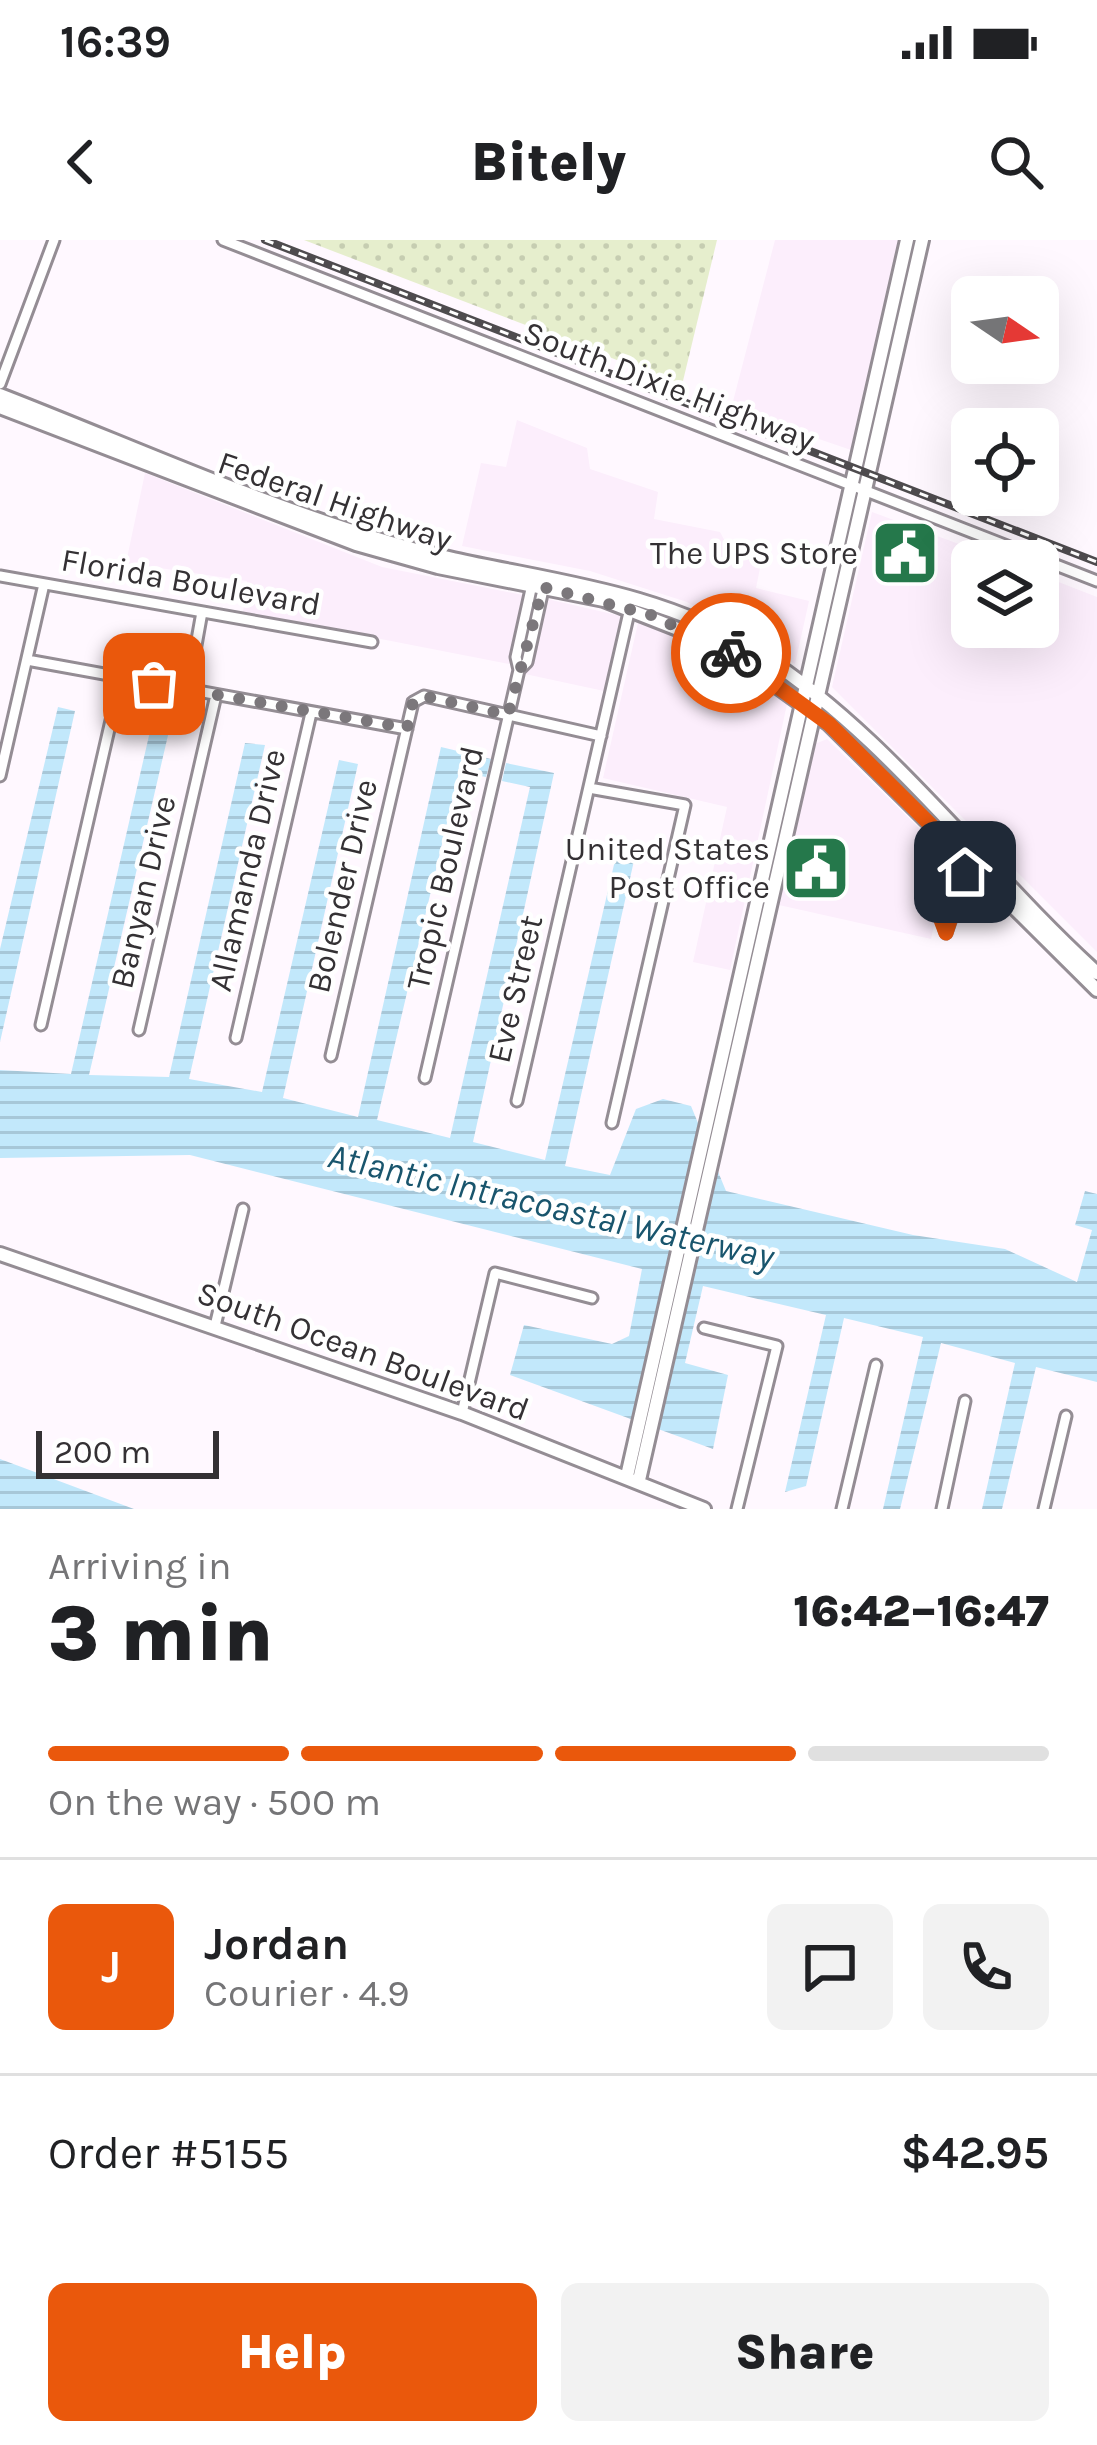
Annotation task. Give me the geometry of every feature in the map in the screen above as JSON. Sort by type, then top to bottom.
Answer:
[{"type":"main road","points":[[760,911],[814,712],[842,586],[907,240]]},
{"type":"main road","points":[[633,1478],[729,1055],[804,685],[832,569],[895,361],[922,240]]},
{"type":"main road","points":[[890,315],[899,342]]},
{"type":"main road","points":[[886,333],[895,361]]},
{"type":"main road","name":"Federal Highway","points":[[0,395],[407,548],[677,610],[752,649],[818,695],[969,857]]},
{"type":"main road","name":"Federal Highway","points":[[0,407],[394,555],[539,580],[630,608],[724,648],[814,712],[1093,976],[1097,990]]},
{"type":"main road","points":[[394,555],[407,548]]},
{"type":"main road","points":[[832,569],[842,586]]},
{"type":"main road","name":"South Ocean Boulevard","points":[[0,1254],[462,1413],[704,1509]]},
{"type":"street","points":[[0,384],[54,240]]},
{"type":"street","name":"South Dixie Highway","points":[[223,240],[1097,581]]},
{"type":"street","name":"Florida Boulevard","points":[[0,576],[372,642]]},
{"type":"street","name":"Tropic Boulevard","points":[[424,1078],[518,670],[527,662],[539,580]]},
{"type":"street","points":[[0,776],[44,584]]},
{"type":"street","name":"Eve Street","points":[[517,1100],[630,608]]},
{"type":"street","points":[[188,690],[202,612]]},
{"type":"street","points":[[27,660],[407,728],[413,702],[424,696],[601,736]]},
{"type":"street","points":[[41,1025],[121,677]]},
{"type":"street","name":"Banyan Drive","points":[[139,1030],[216,695]]},
{"type":"street","name":"Allamanda Drive","points":[[236,1038],[311,713]]},
{"type":"street","name":"Bolender Drive","points":[[331,1056],[407,728]]},
{"type":"street","points":[[589,788],[685,805],[612,1123]]},
{"type":"street","points":[[969,857],[946,933],[941,920],[969,857]]},
{"type":"street","points":[[215,1325],[244,1209]]},
{"type":"street","points":[[462,1413],[495,1273],[592,1298]]},
{"type":"street","points":[[704,1328],[778,1346],[736,1509]]},
{"type":"street","points":[[842,1509],[876,1365]]},
{"type":"street","points":[[942,1509],[965,1401]]},
{"type":"street","points":[[1044,1509],[1066,1416]]},
{"type":"shaded area","points":[[775,240],[899,240],[851,450],[731,409]]},
{"type":"shaded area","points":[[517,420],[587,448],[590,469],[658,492],[654,519],[720,532],[727,545],[750,549],[761,563],[756,588],[809,601],[795,664],[687,602],[590,571],[462,546],[481,463],[506,467]]},
{"type":"shaded area","points":[[145,473],[382,567],[523,595],[509,664],[243,612],[247,581],[126,563]]},
{"type":"shaded area","points":[[872,512],[951,541],[951,648],[1059,648],[1059,582],[1097,597],[1097,952],[832,687]]},
{"type":"shaded area","points":[[547,599],[621,616],[604,691],[525,674]]},
{"type":"shaded area","points":[[638,623],[701,647],[787,704],[730,970],[693,962],[727,807],[603,778]]},
{"type":"shaded area","points":[[827,739],[949,857],[931,939],[779,905],[815,744]]},
{"type":"green space","points":[[304,240],[717,240],[682,385]]},
{"type":"water","points":[[58,707],[75,711],[0,1042],[0,949]]},
{"type":"water","name":"Atlantic Intracoastal Waterway","points":[[151,727],[169,731],[89,1075],[169,1077],[245,743],[265,745],[189,1079],[262,1092],[339,760],[358,764],[283,1098],[358,1117],[441,747],[491,759],[486,777],[459,772],[377,1120],[450,1138],[530,787],[502,781],[506,763],[554,773],[473,1142],[545,1160],[620,839],[638,843],[565,1166],[610,1175],[636,1109],[663,1099],[691,1106],[726,1191],[913,1235],[1005,1249],[1077,1282],[1092,1230],[1075,1225],[1085,1191],[1097,1194],[1097,1382],[1036,1367],[1002,1509],[982,1509],[1015,1363],[941,1343],[900,1509],[883,1509],[923,1337],[844,1318],[806,1486],[785,1492],[826,1315],[703,1286],[685,1363],[728,1375],[713,1449],[510,1375],[524,1325],[612,1344],[629,1336],[642,1269],[190,1155],[0,1158],[0,1070],[71,1074]]},
{"type":"water","points":[[0,1459],[134,1509],[0,1509]]},
{"type":"railway","points":[[265,240],[1097,562]]},
{"type":"way so far","points":[[154,684],[407,728],[413,702],[424,696],[508,715],[518,670],[527,662],[543,587],[651,615],[731,653]]},
{"type":"place","name":"The UPS Store","points":[[905,553]]},
{"type":"place","name":"United States Post Office","points":[[816,868]]},
{"type":"route","points":[[731,653],[829,724],[961,855],[941,920],[946,933],[965,872]]}]
